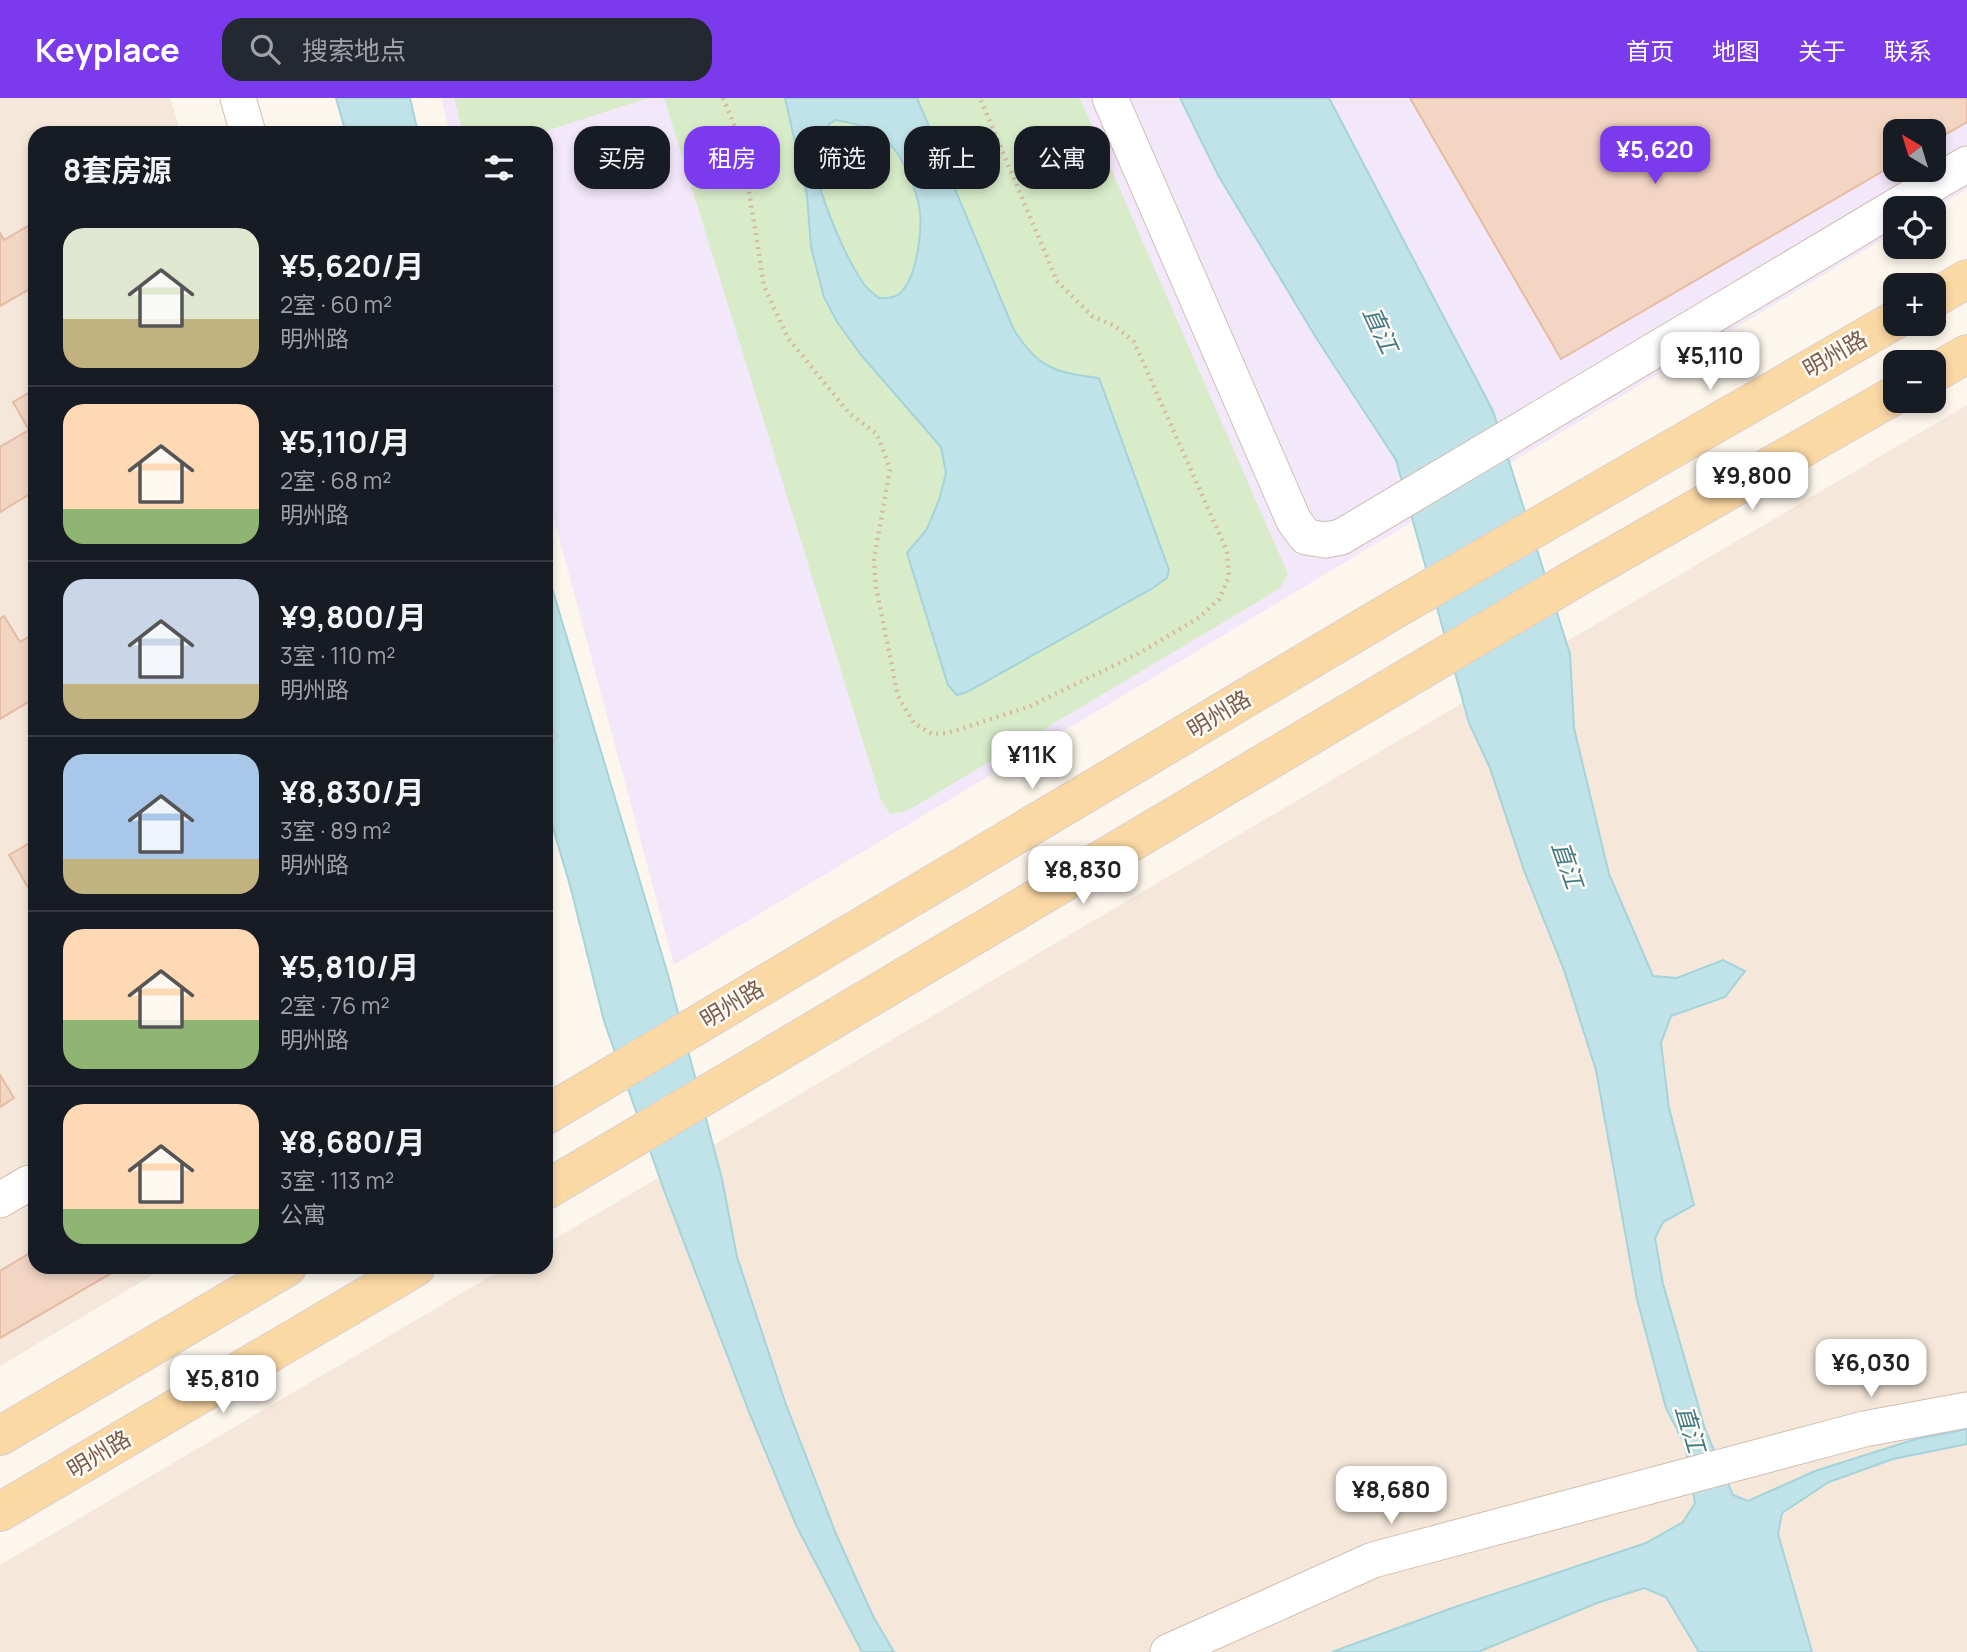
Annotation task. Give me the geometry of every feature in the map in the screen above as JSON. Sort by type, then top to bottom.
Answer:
[{"type":"main road","points":[[1946,291],[1967,278]]},
{"type":"main road","name":"明州路","points":[[553,1111],[1390,612],[1883,327]]},
{"type":"main road","points":[[1946,366],[1967,354]]},
{"type":"main road","points":[[553,1186],[1579,576],[1883,402]]},
{"type":"main road","points":[[0,1436],[275,1274]]},
{"type":"main road","name":"明州路","points":[[0,1512],[404,1274]]},
{"type":"street","points":[[238,98],[246,126]]},
{"type":"street","points":[[1110,98],[1294,521],[1306,537],[1325,540],[1341,537],[1967,164]]},
{"type":"street","points":[[1168,1652],[1373,1560],[1864,1429],[1967,1410]]},
{"type":"path","points":[[723,98],[741,141],[764,286],[788,338],[849,413],[877,433],[890,469],[874,559],[876,587],[898,695],[914,723],[932,734],[948,733],[1028,707],[1136,655],[1200,617],[1219,599],[1229,577],[1227,551],[1134,342],[1115,326],[1092,316],[1057,281],[980,98]]},
{"type":"shaded area","points":[[0,98],[170,98],[179,126],[28,126],[28,1274],[154,1274],[0,1366]]},
{"type":"shaded area","points":[[441,98],[1967,98],[1967,189],[1946,202],[1946,196],[1883,196],[1883,239],[674,965],[553,515],[553,126],[448,126]]},
{"type":"shaded area","points":[[1967,405],[1967,1652],[0,1652],[0,1565],[494,1274],[553,1274],[553,1240]]},
{"type":"green space","points":[[454,98],[648,98],[553,129],[553,126],[461,126]]},
{"type":"green space","points":[[664,98],[1080,98],[1092,126],[1014,126],[1014,189],[1110,189],[1110,167],[1288,574],[1279,589],[907,811],[890,814],[881,800],[692,189],[780,189],[780,126],[684,126],[684,163]]},
{"type":"water","points":[[336,98],[410,98],[416,126],[344,126]]},
{"type":"water","points":[[785,98],[917,98],[929,126],[904,126],[904,165],[890,144],[890,126],[861,126],[835,120],[828,126],[794,126],[794,138]]},
{"type":"water","name":"直江","points":[[1180,98],[1329,98],[1493,411],[1570,654],[1574,728],[1609,874],[1653,976],[1677,978],[1723,960],[1745,971],[1725,997],[1671,1016],[1661,1043],[1669,1108],[1694,1205],[1663,1222],[1655,1238],[1663,1284],[1705,1429],[1733,1495],[1748,1501],[1815,1471],[1916,1439],[1967,1429],[1967,1444],[1893,1459],[1829,1482],[1782,1513],[1778,1534],[1812,1652],[1699,1652],[1666,1597],[1644,1588],[1597,1603],[1478,1652],[1332,1652],[1455,1607],[1646,1543],[1683,1522],[1695,1503],[1685,1445],[1666,1408],[1637,1299],[1596,1070],[1564,970],[1524,870],[1490,768],[1469,723],[1396,460],[1315,336],[1218,175]]},
{"type":"water","points":[[806,189],[821,189],[842,244],[863,283],[879,298],[898,295],[913,272],[918,247],[920,210],[914,189],[955,189],[1013,328],[1021,341],[1048,366],[1070,374],[1099,378],[1169,570],[1167,578],[967,692],[957,695],[948,685],[907,553],[927,529],[939,500],[946,473],[941,447],[862,356],[837,322],[824,297],[811,247]]},
{"type":"water","points":[[553,591],[668,975],[722,1179],[737,1257],[785,1402],[836,1534],[873,1616],[894,1652],[862,1652],[796,1525],[749,1412],[664,1190],[604,1021],[553,828]]},
{"type":"building","points":[[1410,98],[1967,98],[1967,122],[1946,134],[1946,119],[1883,119],[1883,171],[1561,359]]},
{"type":"building","points":[[28,226],[28,290],[0,306],[0,233],[4,240]]},
{"type":"building","points":[[28,393],[28,428],[13,402]]},
{"type":"building","points":[[28,431],[28,495],[0,512],[0,447]]},
{"type":"building","points":[[4,616],[20,642],[28,637],[28,702],[0,719],[0,619]]},
{"type":"building","points":[[28,844],[28,887],[9,855]]},
{"type":"building","points":[[0,1075],[14,1098],[0,1107]]},
{"type":"building","points":[[28,1254],[28,1274],[110,1274],[0,1338],[0,1271]]}]
